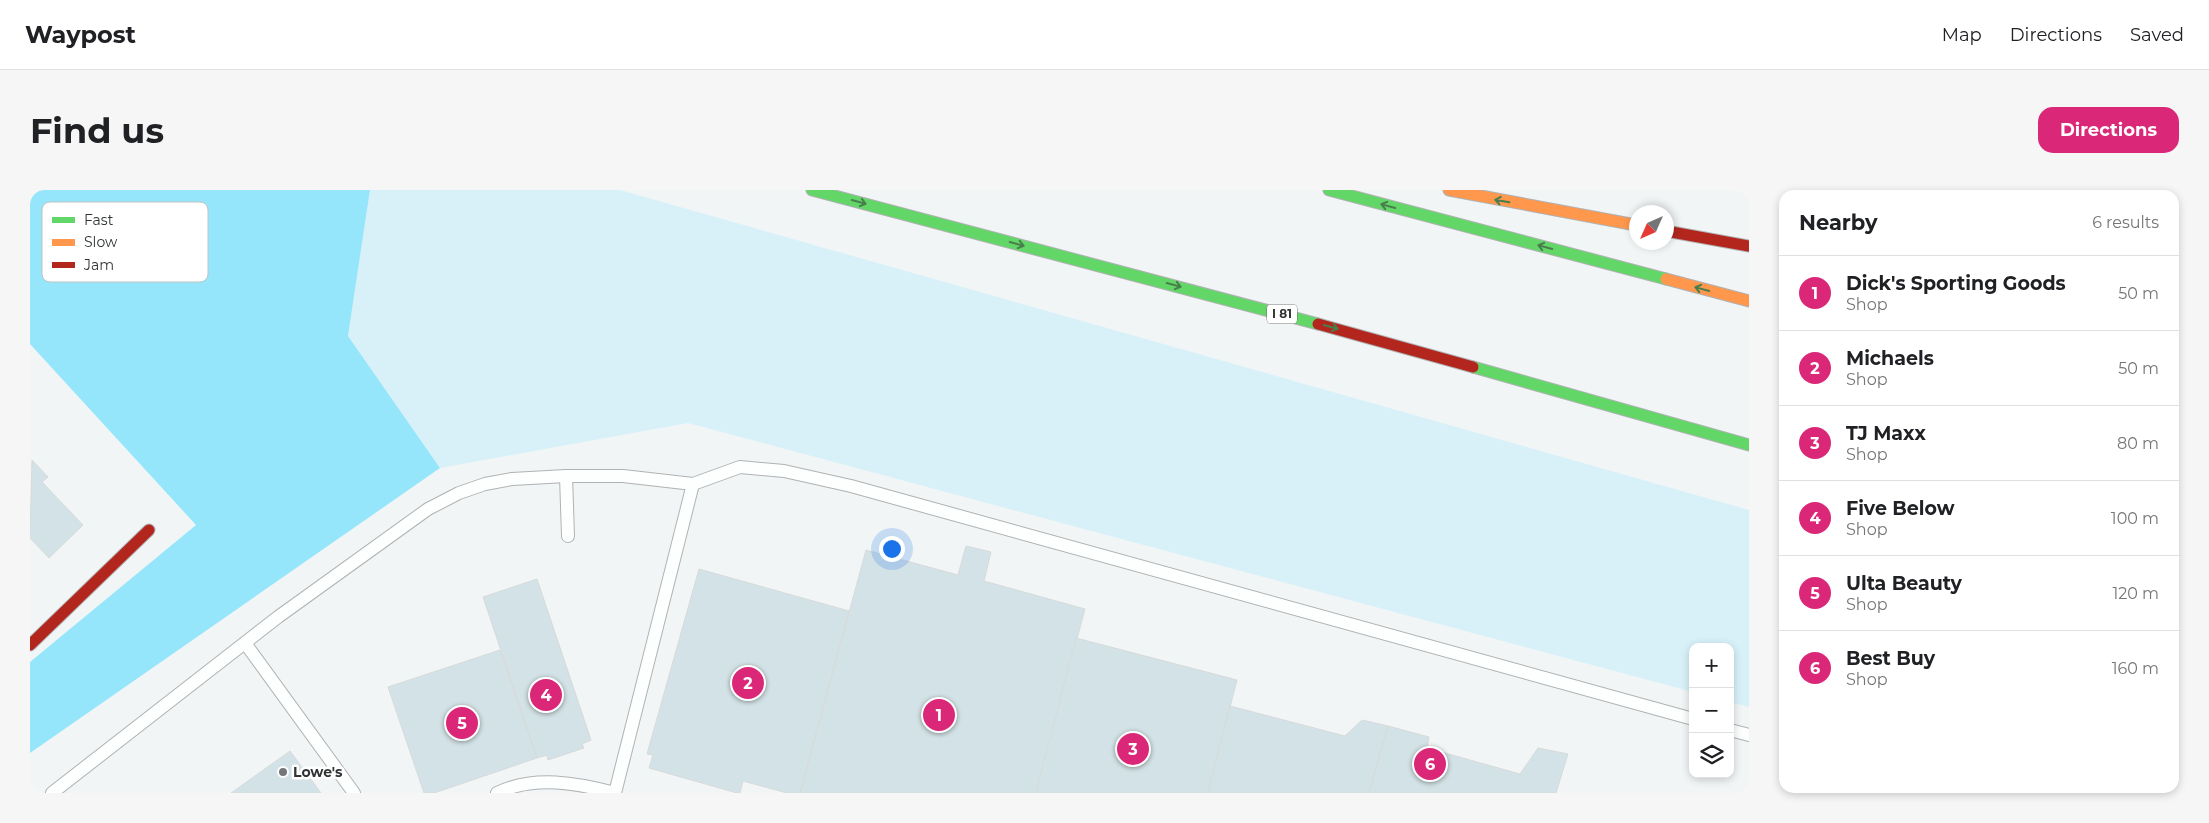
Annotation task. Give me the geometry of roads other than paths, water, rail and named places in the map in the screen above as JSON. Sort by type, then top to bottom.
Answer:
[{"type":"main road","name":"I 81","points":[[812,190],[1323,325],[1749,445]]},
{"type":"main road","points":[[1328,190],[1749,301]]},
{"type":"main road","points":[[1450,190],[1629,225]]},
{"type":"main road","points":[[1674,232],[1749,246]]},
{"type":"main road","points":[[30,645],[150,530]]},
{"type":"lane","points":[[52,793],[278,617],[445,499],[485,484],[566,476],[623,476],[693,484],[740,467],[784,471],[851,486],[1689,718]]},
{"type":"lane","points":[[566,476],[568,536]]},
{"type":"lane","points":[[497,793],[554,782],[579,784],[615,793],[693,484]]},
{"type":"lane","points":[[245,644],[354,793]]},
{"type":"lane","points":[[1734,731],[1749,735]]},
{"type":"place","name":"Michaels","points":[[748,683]]},
{"type":"place","name":"Five Below","points":[[546,695]]},
{"type":"place","name":"Dick's Sporting Goods","points":[[939,715]]},
{"type":"place","name":"Ulta Beauty","points":[[462,723]]},
{"type":"place","name":"TJ Maxx","points":[[1133,749]]},
{"type":"place","name":"Best Buy","points":[[1430,764]]},
{"type":"place","name":"Lowe's","points":[[283,772]]}]
